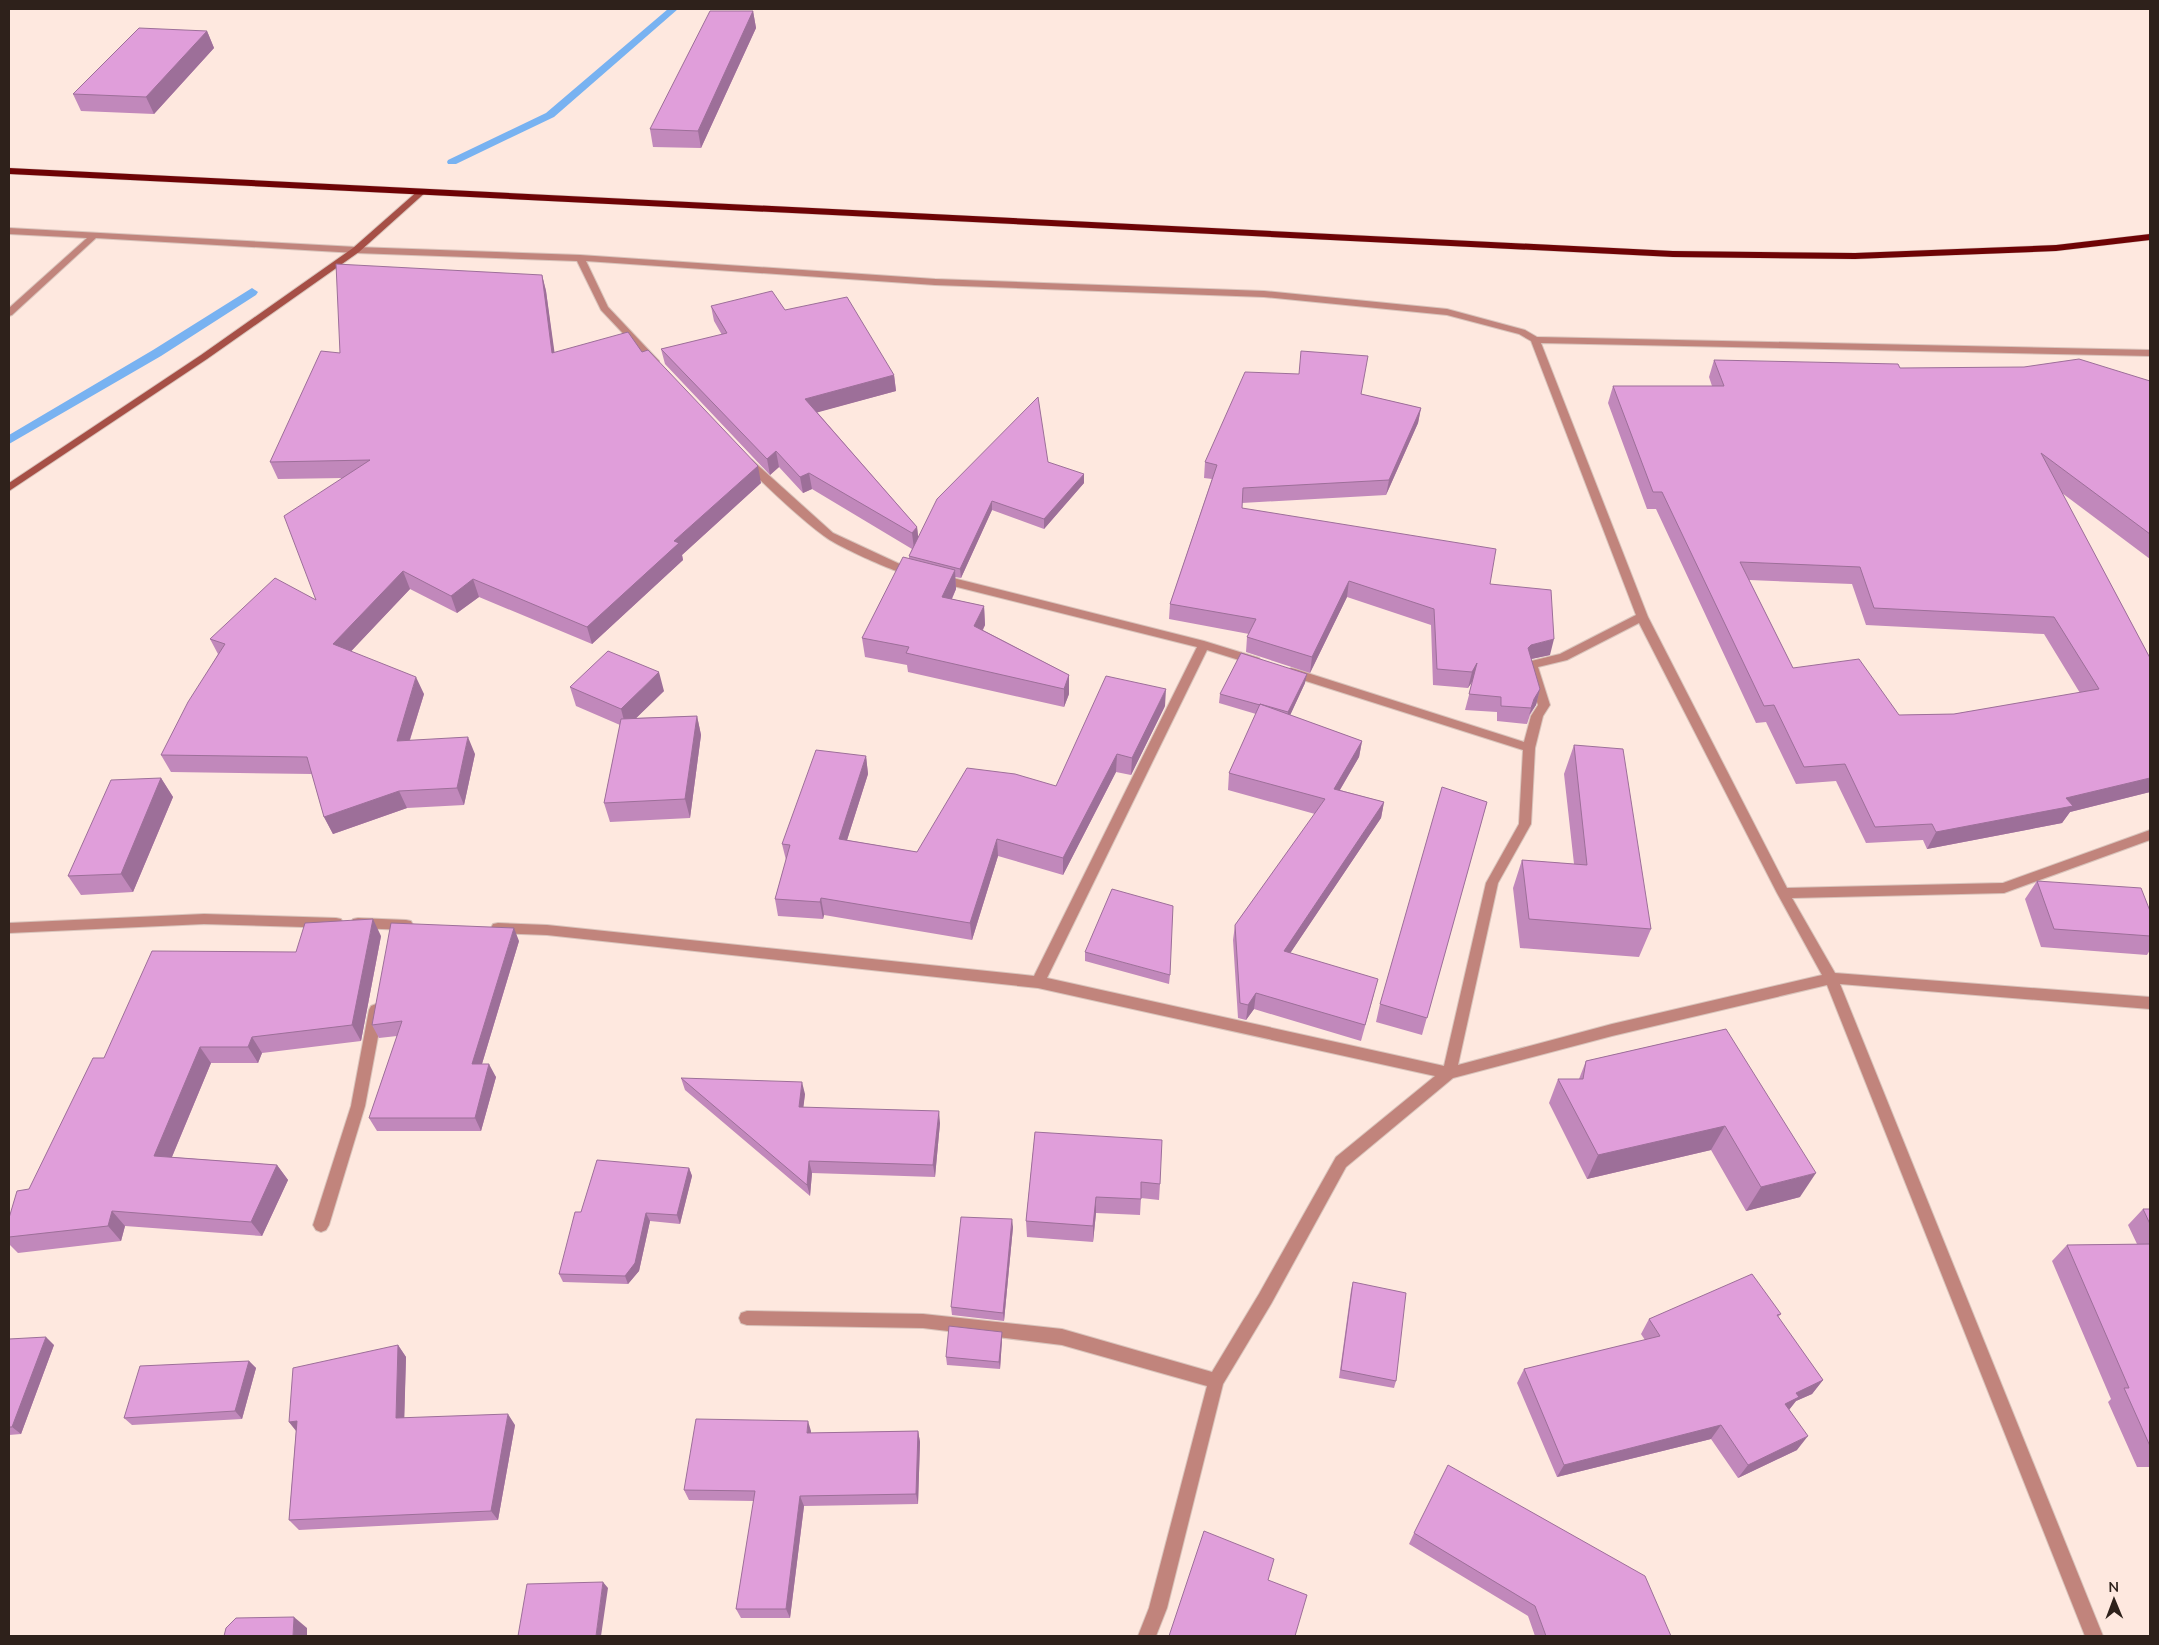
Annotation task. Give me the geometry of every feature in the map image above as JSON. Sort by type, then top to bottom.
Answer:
[{"type":"highway","points":[[9,171],[1673,254],[1855,256],[2056,248],[2150,238]]},
{"type":"main road","points":[[9,488],[204,357],[356,250],[423,191]]},
{"type":"street","points":[[9,231],[356,250],[580,258],[935,282],[1264,294],[1447,312],[1522,332],[1535,340],[2150,353]]},
{"type":"street","points":[[9,313],[94,236]]},
{"type":"street","points":[[580,258],[604,308],[663,372]]},
{"type":"street","points":[[1535,340],[1642,617],[1783,893],[1831,978],[2094,1636]]},
{"type":"street","points":[[742,456],[829,535],[900,569],[1204,644],[1529,748]]},
{"type":"street","points":[[1449,1073],[1492,883],[1525,824],[1529,748],[1537,716],[1544,705],[1531,664],[1562,657],[1642,617]]},
{"type":"street","points":[[1038,982],[1204,644]]},
{"type":"street","points":[[1783,893],[2004,888],[2150,835]]},
{"type":"street","points":[[9,928],[204,918],[391,929],[421,926]]},
{"type":"street","points":[[489,928],[548,930],[1038,982],[1449,1073]]},
{"type":"street","points":[[1147,1636],[1158,1608],[1216,1381],[1265,1299],[1341,1162],[1449,1073],[1612,1030],[1831,978],[2150,1003]]},
{"type":"street","points":[[320,1225],[358,1106],[379,991]]},
{"type":"street","points":[[747,1318],[923,1321],[1062,1337],[1216,1381]]},
{"type":"building","points":[[710,11],[753,11],[698,131],[650,129]]},
{"type":"building","points":[[139,28],[207,31],[146,97],[73,94]]},
{"type":"building","points":[[336,264],[542,275],[552,353],[628,332],[642,352],[648,350],[758,466],[674,541],[679,543],[587,627],[473,579],[451,596],[403,571],[333,644],[416,677],[397,741],[468,737],[457,788],[399,791],[324,817],[307,757],[161,755],[188,702],[225,644],[210,639],[275,578],[316,600],[284,516],[370,460],[270,462],[321,351],[340,353]]},
{"type":"building","points":[[772,291],[785,310],[847,297],[894,375],[805,399],[917,527],[912,533],[809,473],[800,477],[776,451],[767,459],[661,349],[727,333],[711,306]]},
{"type":"building","points":[[1301,351],[1368,356],[1361,394],[1421,408],[1389,480],[1243,488],[1242,508],[1496,549],[1490,584],[1551,590],[1554,639],[1531,645],[1528,648],[1540,689],[1531,708],[1501,706],[1501,697],[1469,694],[1477,663],[1472,672],[1437,669],[1434,609],[1349,581],[1312,657],[1247,637],[1256,619],[1170,604],[1217,465],[1205,462],[1245,372],[1299,374]]},
{"type":"building","points":[[2079,359],[2150,381],[2150,534],[2041,453],[2150,658],[2150,778],[2066,798],[2073,806],[1936,832],[1932,824],[1875,827],[1845,764],[1804,767],[1774,705],[1764,706],[1662,492],[1653,492],[1613,386],[1724,386],[1714,360],[1898,364],[1900,368],[2024,367]],"holes":[[[1740,562],[1860,567],[1874,608],[2054,617],[2099,689],[1954,714],[1899,715],[1859,659],[1793,668]]]},
{"type":"building","points":[[1038,397],[1048,462],[1084,474],[1044,519],[992,501],[960,569],[909,556],[937,499]]},
{"type":"building","points":[[903,557],[955,570],[942,597],[984,606],[974,626],[1069,675],[1064,689],[906,653],[909,647],[862,638]]},
{"type":"building","points":[[608,651],[659,672],[621,709],[570,687]]},
{"type":"building","points":[[1241,653],[1307,674],[1288,712],[1220,694]]},
{"type":"building","points":[[1106,676],[1166,689],[1132,758],[1117,754],[1063,858],[997,839],[970,923],[821,898],[820,902],[775,899],[790,845],[782,844],[816,750],[866,756],[839,839],[917,852],[967,768],[1015,774],[1056,786]]},
{"type":"building","points":[[1260,704],[1362,741],[1334,789],[1384,802],[1284,951],[1378,979],[1365,1025],[1256,993],[1248,1005],[1240,1003],[1235,925],[1325,799],[1229,773]]},
{"type":"building","points":[[697,716],[685,799],[604,803],[621,719]]},
{"type":"building","points":[[1574,745],[1623,749],[1651,929],[1529,919],[1522,860],[1587,865]]},
{"type":"building","points":[[161,778],[121,874],[68,876],[111,780]]},
{"type":"building","points":[[1442,787],[1487,802],[1427,1018],[1380,1004]]},
{"type":"building","points":[[2037,881],[2141,888],[2150,911],[2150,936],[2054,929]]},
{"type":"building","points":[[1112,889],[1173,906],[1170,975],[1085,952]]},
{"type":"building","points":[[373,919],[352,1025],[252,1037],[248,1047],[200,1047],[154,1156],[277,1165],[251,1222],[112,1211],[108,1226],[9,1237],[9,1218],[17,1191],[29,1189],[93,1058],[104,1058],[152,951],[296,952],[305,923]]},
{"type":"building","points":[[391,923],[514,928],[472,1064],[489,1064],[475,1118],[369,1118],[402,1021],[372,1025]]},
{"type":"building","points":[[1726,1029],[1816,1173],[1761,1187],[1725,1126],[1598,1155],[1558,1079],[1583,1079],[1586,1061]]},
{"type":"building","points":[[681,1078],[802,1082],[799,1107],[939,1111],[933,1165],[809,1161],[807,1185]]},
{"type":"building","points":[[1035,1132],[1162,1140],[1160,1184],[1141,1182],[1141,1199],[1096,1197],[1093,1226],[1026,1221]]},
{"type":"building","points":[[597,1160],[689,1168],[677,1215],[646,1213],[635,1263],[625,1276],[559,1274],[575,1212],[581,1212]]},
{"type":"building","points":[[2143,1209],[2150,1209],[2150,1224]]},
{"type":"building","points":[[961,1217],[1012,1219],[1003,1313],[951,1307]]},
{"type":"building","points":[[2150,1244],[2150,1446],[2124,1388],[2129,1388],[2067,1245]]},
{"type":"building","points":[[1752,1274],[1781,1314],[1777,1315],[1823,1380],[1796,1393],[1799,1397],[1785,1404],[1808,1436],[1748,1465],[1721,1425],[1564,1465],[1524,1369],[1660,1336],[1649,1319]]},
{"type":"building","points":[[1353,1282],[1406,1293],[1396,1381],[1341,1370]]},
{"type":"building","points":[[949,1326],[1002,1332],[999,1362],[946,1357]]},
{"type":"building","points":[[46,1337],[12,1427],[9,1427],[9,1339]]},
{"type":"building","points":[[398,1345],[396,1418],[508,1414],[491,1511],[289,1520],[297,1421],[289,1422],[293,1368]]},
{"type":"building","points":[[249,1361],[235,1411],[124,1418],[140,1366]]},
{"type":"building","points":[[696,1419],[808,1421],[807,1433],[918,1431],[916,1494],[800,1496],[786,1609],[736,1609],[755,1491],[684,1490]]},
{"type":"building","points":[[1448,1465],[1645,1576],[1671,1636],[1546,1636],[1535,1606],[1414,1533]]},
{"type":"building","points":[[1204,1531],[1274,1559],[1268,1580],[1307,1595],[1295,1636],[1169,1636]]},
{"type":"building","points":[[603,1582],[596,1636],[518,1636],[527,1584]]},
{"type":"building","points":[[294,1617],[293,1636],[224,1636],[226,1628],[236,1618]]},
{"type":"waterway","points":[[452,162],[550,115],[673,9]]},
{"type":"waterway","points":[[9,440],[157,353],[252,292]]}]
